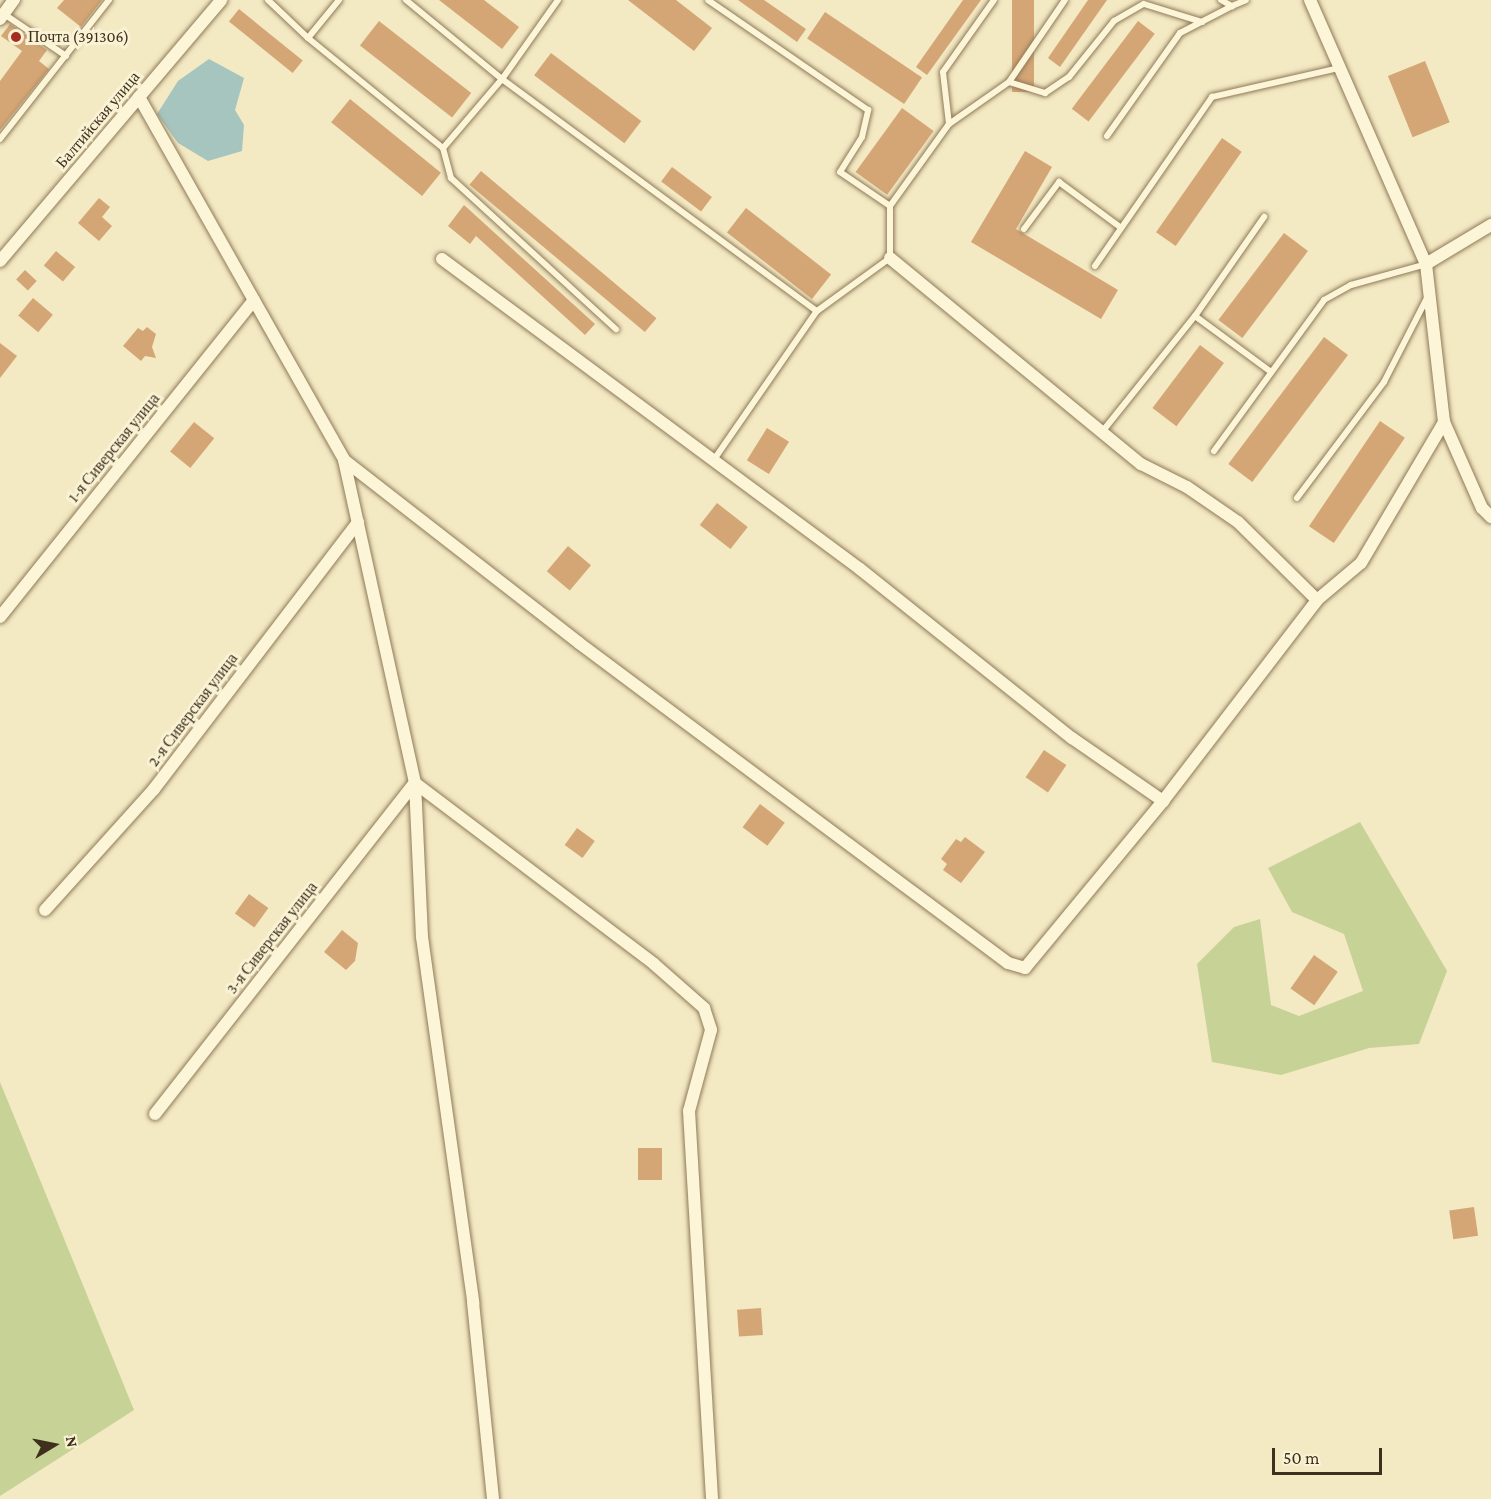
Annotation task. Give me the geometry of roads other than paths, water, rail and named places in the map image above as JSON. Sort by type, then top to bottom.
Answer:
[{"type":"street","points":[[2,17],[14,0]]},
{"type":"street","name":"Балтийская улица","points":[[0,261],[221,0]]},
{"type":"street","points":[[1310,0],[1426,264],[1444,423],[1482,508],[1491,517]]},
{"type":"street","points":[[139,97],[344,460],[415,783],[422,937],[473,1302],[493,1499]]},
{"type":"street","points":[[1426,264],[1491,225]]},
{"type":"street","points":[[890,258],[1141,464],[1187,487],[1238,522],[1317,600]]},
{"type":"street","points":[[442,259],[860,569],[1072,738],[1162,801]]},
{"type":"street","name":"1-я Сиверская улица","points":[[0,617],[254,300]]},
{"type":"street","points":[[344,460],[579,643],[1008,963],[1025,968],[1035,959],[1162,801],[1317,600],[1361,563],[1444,423]]},
{"type":"street","name":"2-я Сиверская улица","points":[[45,910],[154,789],[358,522]]},
{"type":"street","points":[[415,783],[654,964],[704,1008],[711,1030],[689,1111],[712,1499]]},
{"type":"street","name":"3-я Сиверская улица","points":[[154,1114],[415,783]]},
{"type":"lane","points":[[0,139],[110,0]]},
{"type":"lane","points":[[267,0],[308,38],[443,148],[452,178],[616,329]]},
{"type":"lane","points":[[308,38],[339,0]]},
{"type":"lane","points":[[406,0],[502,79],[817,311]]},
{"type":"lane","points":[[443,148],[502,79],[558,0]]},
{"type":"lane","points":[[708,0],[868,110],[862,137],[840,172],[890,206]]},
{"type":"lane","points":[[949,124],[943,72],[994,0]]},
{"type":"lane","points":[[713,461],[817,311],[890,258],[890,206],[949,124],[1009,82],[1065,0]]},
{"type":"lane","points":[[1221,0],[1232,6]]},
{"type":"lane","points":[[1107,136],[1179,33],[1246,0]]},
{"type":"lane","points":[[1009,82],[1045,93],[1069,77],[1114,21],[1144,4],[1202,22]]},
{"type":"lane","points":[[2,17],[66,56]]},
{"type":"lane","points":[[1095,266],[1212,97],[1234,89],[1339,68]]},
{"type":"lane","points":[[1024,229],[1059,182],[1120,228]]},
{"type":"lane","points":[[1102,432],[1195,316],[1264,217]]},
{"type":"lane","points":[[1214,451],[1270,371],[1324,300],[1351,285],[1426,264]]},
{"type":"lane","points":[[1297,498],[1384,382],[1430,293]]},
{"type":"lane","points":[[1195,316],[1270,371]]},
{"type":"water","points":[[209,59],[244,78],[235,110],[244,125],[242,151],[208,161],[178,143],[157,114],[178,81]]},
{"type":"place","name":"Почта (391306)","points":[[16,37]]}]
